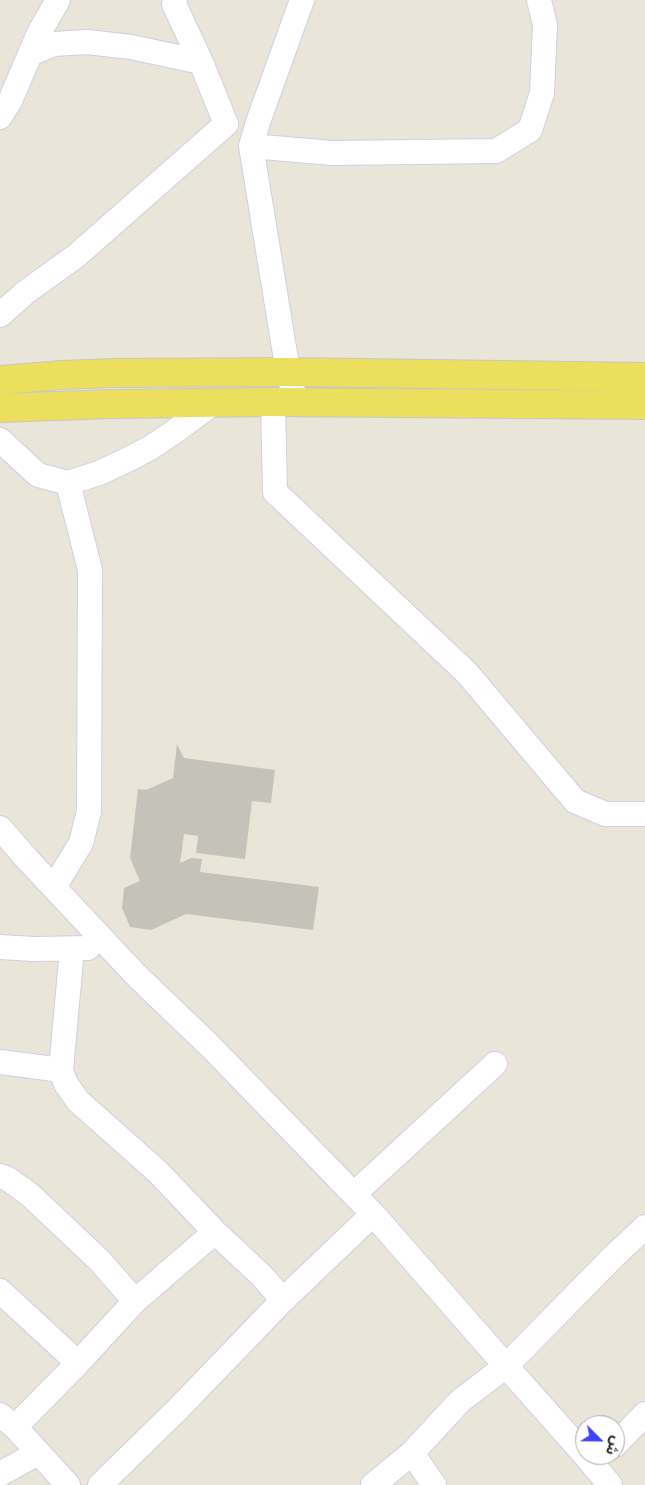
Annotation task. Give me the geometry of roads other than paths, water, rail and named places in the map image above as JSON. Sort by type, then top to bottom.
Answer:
[{"type":"main road","points":[[0,380],[115,373],[288,372],[645,377]]},
{"type":"main road","points":[[0,408],[112,404],[285,402],[645,405]]},
{"type":"street","points":[[0,117],[10,101],[39,33],[58,0]]},
{"type":"street","points":[[175,0],[174,4],[201,62],[226,124]]},
{"type":"street","points":[[302,0],[251,146],[288,372],[276,492],[467,673],[575,801],[605,814],[645,814]]},
{"type":"street","points":[[251,146],[332,153],[496,151],[530,130],[542,92],[545,25],[539,0]]},
{"type":"street","points":[[30,54],[54,44],[87,42],[131,47],[201,62]]},
{"type":"street","points":[[0,314],[26,292],[76,256],[226,124],[258,122]]},
{"type":"street","points":[[0,440],[38,475],[68,483],[106,470],[150,448],[213,403]]},
{"type":"street","points":[[54,887],[81,843],[89,811],[90,570],[68,483]]},
{"type":"street","points":[[0,828],[110,947],[210,1046],[373,1214],[506,1366],[575,1439]]},
{"type":"street","points":[[0,947],[72,949],[110,947]]},
{"type":"street","points":[[72,949],[61,1070],[66,1084],[78,1101],[158,1172],[215,1232],[262,1276],[283,1300]]},
{"type":"street","points":[[0,1062],[61,1070]]},
{"type":"street","points":[[354,1194],[495,1064]]},
{"type":"street","points":[[0,1176],[8,1178],[30,1194],[99,1260],[135,1301]]},
{"type":"street","points":[[100,1485],[178,1409],[283,1300],[373,1214]]},
{"type":"street","points":[[373,1485],[412,1453],[460,1401],[506,1366],[645,1227]]},
{"type":"street","points":[[68,1485],[8,1421],[78,1363],[135,1301],[215,1232]]},
{"type":"street","points":[[0,1291],[78,1363]]},
{"type":"street","points":[[625,1435],[645,1414]]},
{"type":"street","points":[[412,1453],[434,1485]]},
{"type":"street","points":[[0,1474],[38,1454]]},
{"type":"street","points":[[597,1465],[610,1485]]}]
